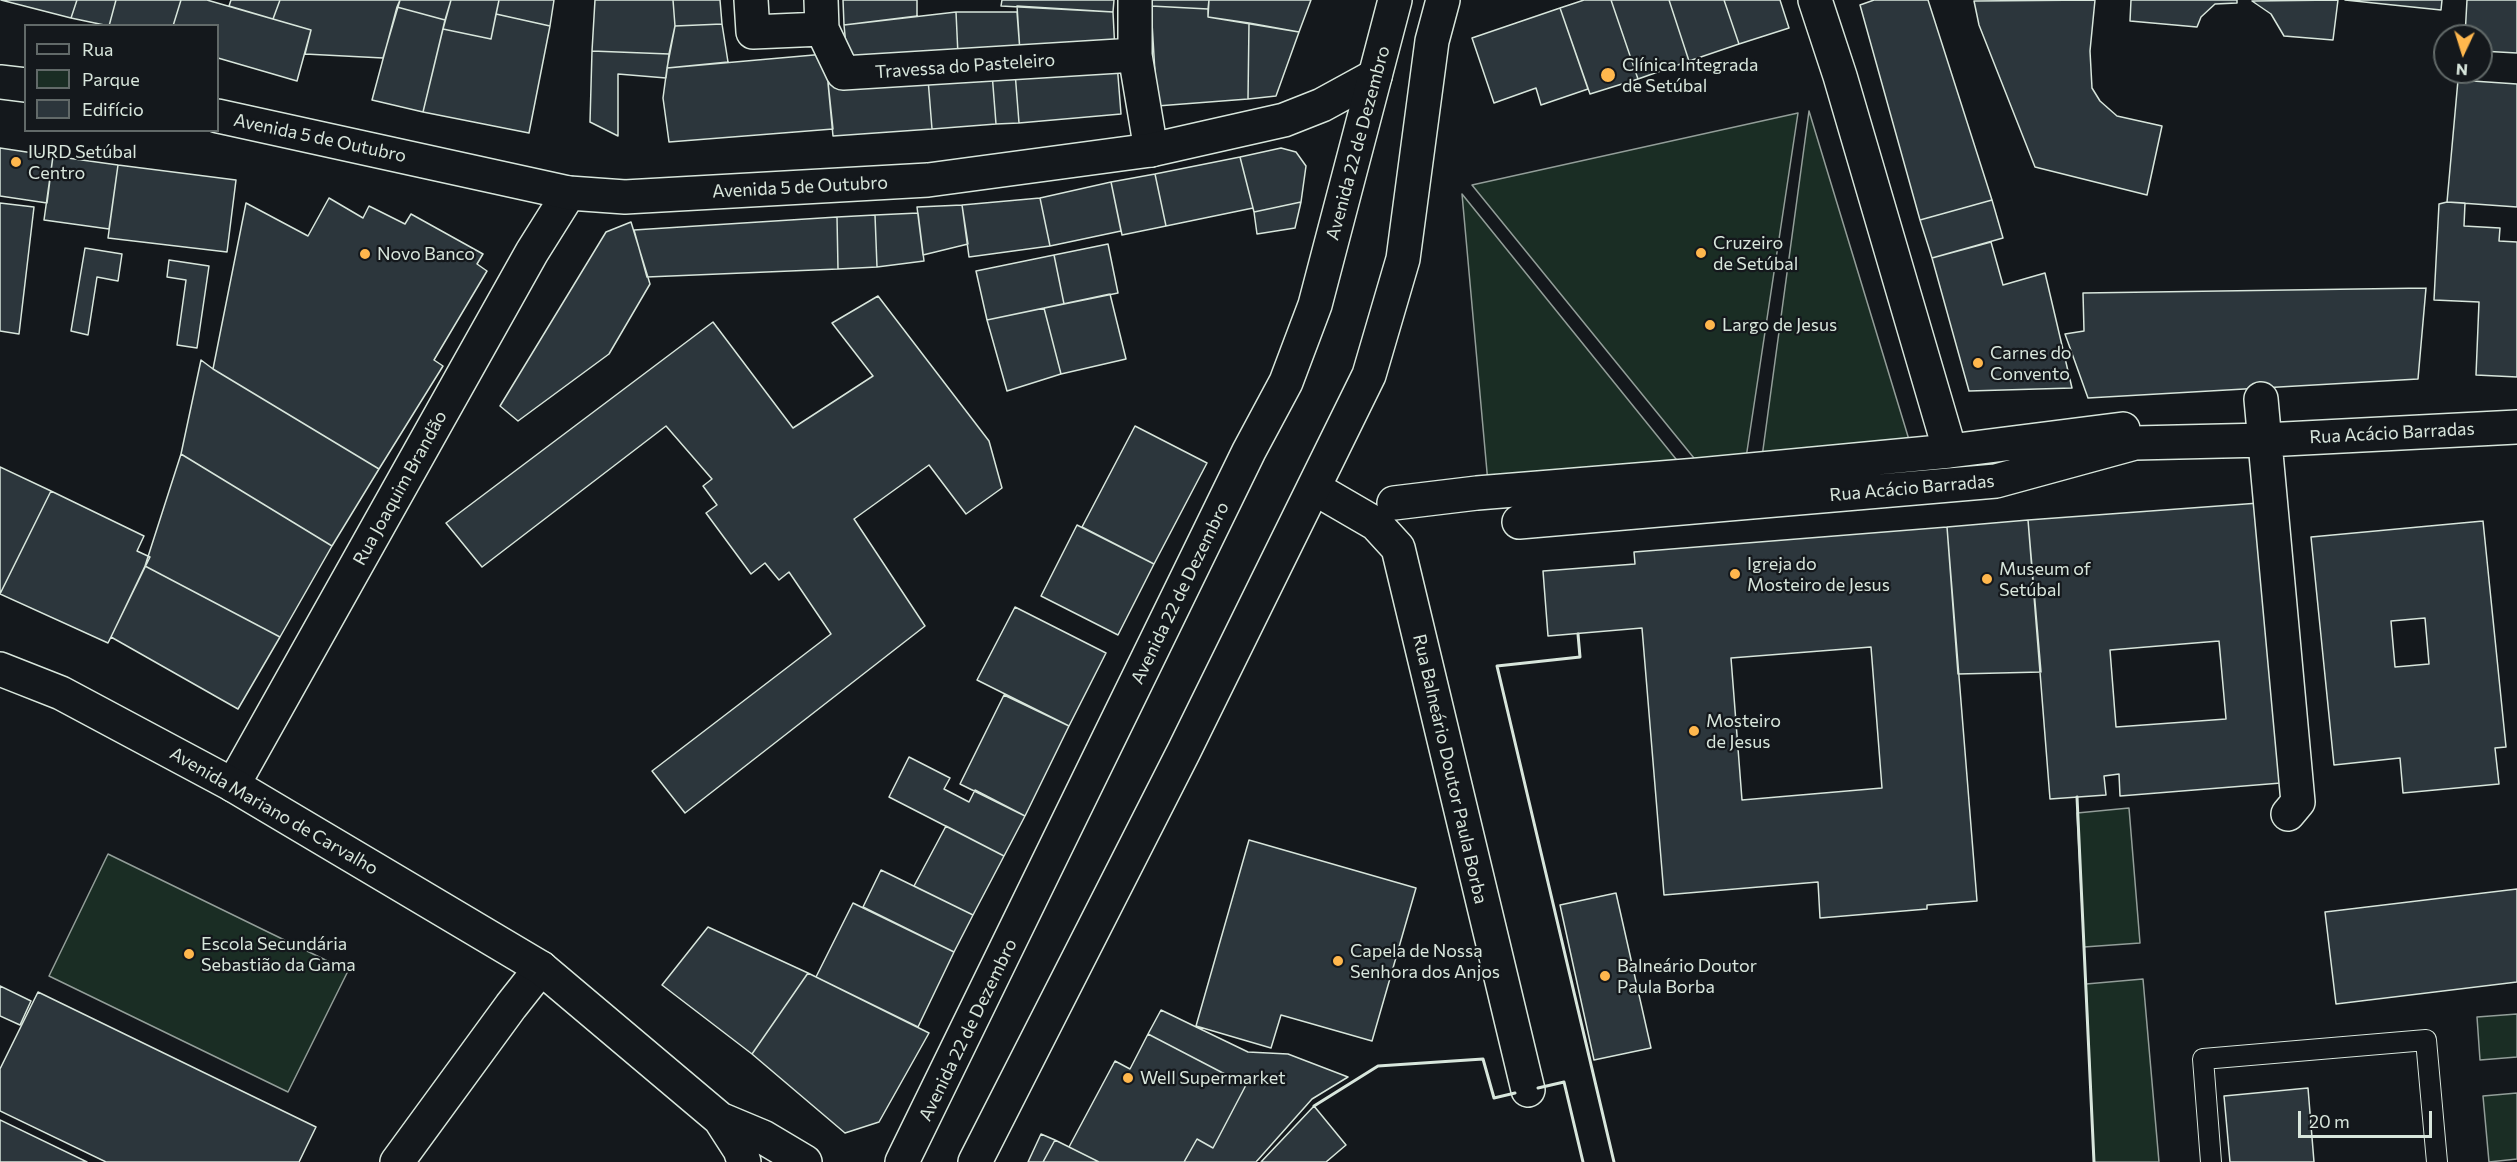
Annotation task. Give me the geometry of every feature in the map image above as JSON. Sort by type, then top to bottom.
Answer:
[{"type":"street","points":[[751,0],[753,32],[822,14]]},
{"type":"street","points":[[1135,0],[1135,55],[1151,150]]},
{"type":"street","name":"Avenida 22 de Dezembro","points":[[902,1162],[1249,451],[1286,382],[1315,305],[1395,0]]},
{"type":"street","points":[[975,1162],[1184,751],[1370,375],[1403,259],[1432,41],[1443,0]]},
{"type":"street","points":[[1815,0],[1840,76],[1950,451]]},
{"type":"street","name":"Travessa do Pasteleiro","points":[[822,14],[843,73],[1135,55]]},
{"type":"street","name":"Avenida 5 de Outubro","points":[[219,116],[569,193],[625,197],[928,180],[1151,150],[1284,120],[1322,105],[1375,76]]},
{"type":"street","points":[[0,82],[24,86]]},
{"type":"street","name":"Rua Joaquim Brandão","points":[[233,785],[532,252],[569,193]]},
{"type":"street","points":[[2262,399],[2298,802],[2288,814]]},
{"type":"street","points":[[1394,503],[1477,493],[1950,451],[2134,427],[2135,443]]},
{"type":"street","name":"Rua Acácio Barradas","points":[[1519,522],[1996,481],[2135,443],[2265,440],[2517,427]]},
{"type":"street","name":"Rua Balneário Doutor Paula Borba","points":[[1314,489],[1376,524],[1398,548],[1528,1090]]},
{"type":"street","name":"Avenida Mariano de Carvalho","points":[[0,669],[61,693],[233,785],[541,968],[720,1119],[740,1150],[744,1162]]},
{"type":"street","points":[[397,1162],[541,968]]},
{"type":"street","name":"Avenida Mariano de Carvalho","points":[[720,1119],[764,1137],[806,1162]]},
{"type":"lane","points":[[2211,1162],[2202,1059],[2426,1040],[2437,1162]]},
{"type":"green space","points":[[1809,111],[1910,443],[1762,457]]},
{"type":"green space","points":[[1798,113],[1746,458],[1698,463],[1472,185]]},
{"type":"green space","points":[[1462,194],[1680,464],[1488,483]]},
{"type":"green space","points":[[2129,808],[2140,943],[2084,947],[2077,813]]},
{"type":"green space","points":[[108,854],[348,971],[288,1092],[49,976]]},
{"type":"green space","points":[[2143,979],[2159,1162],[2094,1162],[2086,984]]},
{"type":"green space","points":[[2517,1014],[2517,1057],[2480,1060],[2477,1017]]},
{"type":"green space","points":[[2517,1093],[2517,1159],[2489,1162],[2483,1096]]},
{"type":"building","points":[[1,0],[77,0],[71,18]]},
{"type":"building","points":[[77,0],[116,0],[110,24],[71,18]]},
{"type":"building","points":[[116,0],[181,0],[174,24],[110,24]]},
{"type":"building","points":[[181,0],[207,0],[311,30],[297,81],[219,58],[219,24],[174,24]]},
{"type":"building","points":[[231,0],[280,0],[273,19],[229,6]]},
{"type":"building","points":[[280,0],[400,0],[383,58],[305,54],[311,30],[273,19]]},
{"type":"building","points":[[400,0],[451,0],[445,20],[397,7]]},
{"type":"building","points":[[451,0],[499,0],[491,39],[443,29]]},
{"type":"building","points":[[499,0],[554,0],[550,26],[496,14]]},
{"type":"building","points":[[595,0],[673,0],[675,26],[669,54],[592,51]]},
{"type":"building","points":[[673,0],[720,0],[722,24],[675,26]]},
{"type":"building","points":[[843,0],[917,0],[917,16],[844,25]]},
{"type":"building","points":[[1002,0],[1114,0],[1113,12],[1001,6]]},
{"type":"building","points":[[1151,0],[1209,0],[1208,9],[1151,6]]},
{"type":"building","points":[[1209,0],[1311,0],[1299,32],[1208,17]]},
{"type":"building","points":[[1584,0],[1611,0],[1638,79],[1590,94],[1560,8]]},
{"type":"building","points":[[1611,0],[1669,0],[1689,61],[1638,79]]},
{"type":"building","points":[[1669,0],[1724,0],[1739,44],[1689,61]]},
{"type":"building","points":[[1724,0],[1780,0],[1789,28],[1739,44]]},
{"type":"building","points":[[1874,0],[1928,0],[1992,200],[1920,220],[1860,5]]},
{"type":"building","points":[[2095,0],[2090,51],[2092,88],[2100,101],[2117,116],[2162,126],[2147,195],[2035,167],[1979,25],[1974,1]]},
{"type":"building","points":[[2131,0],[2237,0],[2237,3],[2215,4],[2201,17],[2197,27],[2130,21]]},
{"type":"building","points":[[2338,0],[2333,40],[2284,36],[2271,14],[2252,1]]},
{"type":"building","points":[[2345,0],[2442,0],[2441,10]]},
{"type":"building","points":[[2467,0],[2517,0],[2517,53],[2493,52],[2493,24],[2466,24]]},
{"type":"building","points":[[1017,6],[1113,12],[1115,52],[1020,52]]},
{"type":"building","points":[[1151,6],[1208,9],[1208,17],[1249,23],[1248,99],[1157,106]]},
{"type":"building","points":[[397,7],[445,20],[423,112],[372,100]]},
{"type":"building","points":[[1560,8],[1588,89],[1541,105],[1536,88],[1494,103],[1472,38]]},
{"type":"building","points":[[956,12],[1017,12],[1020,52],[958,55]]},
{"type":"building","points":[[956,12],[958,55],[848,66],[844,25]]},
{"type":"building","points":[[496,14],[550,26],[529,133],[423,112],[443,29],[491,39]]},
{"type":"building","points":[[1249,23],[1299,32],[1276,96],[1248,99]]},
{"type":"building","points":[[722,24],[728,62],[667,68],[675,26]]},
{"type":"building","points":[[592,51],[669,54],[666,78],[618,74],[618,136],[590,122]]},
{"type":"building","points":[[825,54],[833,129],[669,142],[663,98],[667,68]]},
{"type":"building","points":[[1117,63],[1121,114],[1019,123],[1015,72]]},
{"type":"building","points":[[1015,72],[1019,123],[996,124],[992,73]]},
{"type":"building","points":[[992,73],[996,124],[932,129],[928,79]]},
{"type":"building","points":[[928,79],[932,129],[833,136],[828,83]]},
{"type":"building","points":[[2458,84],[2517,84],[2517,207],[2447,202]]},
{"type":"building","points":[[0,148],[53,156],[47,203],[0,196]]},
{"type":"building","points":[[1281,148],[1296,152],[1306,166],[1301,202],[1254,212],[1240,157]]},
{"type":"building","points":[[53,156],[118,165],[109,229],[44,220]]},
{"type":"building","points":[[1240,157],[1253,208],[1166,226],[1155,174]]},
{"type":"building","points":[[118,165],[236,180],[227,252],[108,238]]},
{"type":"building","points":[[1155,174],[1166,226],[1122,235],[1111,182]]},
{"type":"building","points":[[1111,182],[1121,231],[1050,246],[1040,198]]},
{"type":"building","points":[[329,198],[363,218],[369,206],[405,224],[411,214],[483,254],[477,264],[487,271],[434,360],[443,366],[379,469],[213,369],[246,203],[308,236]]},
{"type":"building","points":[[1040,198],[1050,246],[969,257],[962,205]]},
{"type":"building","points":[[1992,200],[2003,238],[1932,258],[1920,220]]},
{"type":"building","points":[[1301,202],[1295,228],[1257,234],[1254,212]]},
{"type":"building","points":[[0,203],[34,207],[19,334],[0,331]]},
{"type":"building","points":[[2465,203],[2464,226],[2500,228],[2499,241],[2517,242],[2517,377],[2476,375],[2479,302],[2434,300],[2439,204]]},
{"type":"building","points":[[962,205],[968,244],[923,255],[917,207]]},
{"type":"building","points":[[918,213],[924,261],[877,267],[875,215]]},
{"type":"building","points":[[875,215],[877,267],[838,269],[837,217]]},
{"type":"building","points":[[837,217],[838,269],[647,277],[634,230]]},
{"type":"building","points":[[631,222],[650,284],[609,354],[518,421],[500,406],[606,232]]},
{"type":"building","points":[[1991,242],[2003,285],[2045,273],[2072,388],[1969,391],[1932,258]]},
{"type":"building","points":[[1108,244],[1118,293],[1064,304],[1054,255]]},
{"type":"building","points":[[85,248],[122,254],[118,281],[97,277],[88,335],[71,331]]},
{"type":"building","points":[[1054,255],[1064,304],[987,320],[976,271]]},
{"type":"building","points":[[169,260],[209,266],[197,348],[177,345],[186,280],[167,277]]},
{"type":"building","points":[[2426,288],[2418,379],[2088,398],[2065,334],[2084,331],[2083,293]]},
{"type":"building","points":[[1110,294],[1126,359],[1061,374],[1044,308]]},
{"type":"building","points":[[878,296],[989,441],[1002,488],[966,514],[929,465],[854,519],[925,626],[685,813],[652,771],[831,634],[789,572],[779,580],[765,563],[751,574],[706,513],[717,505],[703,486],[712,479],[666,426],[482,567],[446,523],[713,322],[793,428],[873,376],[832,323]]},
{"type":"building","points":[[1044,308],[1061,374],[1007,391],[987,320]]},
{"type":"building","points":[[201,360],[379,469],[332,546],[181,454]]},
{"type":"building","points":[[1135,426],[1207,463],[1154,564],[1082,527]]},
{"type":"building","points":[[181,454],[332,546],[280,637],[145,566]]},
{"type":"building","points":[[0,467],[51,491],[0,594]]},
{"type":"building","points":[[51,491],[144,536],[137,551],[150,557],[108,643],[0,594]]},
{"type":"building","points":[[2259,503],[2281,783],[2120,796],[2119,774],[2104,776],[2106,795],[2050,799],[2028,520]],"holes":[[[2219,641],[2226,719],[2116,727],[2110,650]]]},
{"type":"building","points":[[2028,520],[2041,672],[1958,674],[1947,527]]},
{"type":"building","points":[[2483,521],[2506,747],[2495,748],[2499,784],[2403,793],[2400,758],[2334,765],[2311,537]],"holes":[[[2425,618],[2429,664],[2395,667],[2391,621]]]},
{"type":"building","points":[[1077,525],[1154,564],[1118,635],[1041,596]]},
{"type":"building","name":"Mosteiro de Jesus","points":[[1947,527],[1977,901],[1927,905],[1927,909],[1820,918],[1818,882],[1664,895],[1642,628],[1548,636],[1543,571],[1635,564],[1634,552]],"holes":[[[1871,647],[1882,788],[1742,800],[1731,658]]]},
{"type":"building","points":[[145,566],[280,637],[238,709],[111,637]]},
{"type":"building","points":[[1015,607],[1106,653],[1069,726],[977,680]]},
{"type":"building","points":[[1004,695],[1069,726],[1025,816],[960,784]]},
{"type":"building","points":[[909,757],[950,778],[944,789],[969,802],[975,790],[1025,816],[1004,856],[889,797]]},
{"type":"building","points":[[946,826],[1004,856],[973,915],[914,886]]},
{"type":"building","points":[[1249,840],[1416,888],[1372,1041],[1281,1015],[1271,1048],[1196,1026]]},
{"type":"building","points":[[881,870],[973,915],[954,952],[863,907]]},
{"type":"building","points":[[2517,889],[2517,982],[2336,1004],[2325,912]]},
{"type":"building","name":"Balneário Doutor Paula Borba","points":[[1616,893],[1651,1048],[1594,1060],[1560,905]]},
{"type":"building","points":[[853,903],[954,952],[918,1027],[816,977]]},
{"type":"building","points":[[708,927],[808,973],[752,1054],[662,985]]},
{"type":"building","points":[[808,973],[929,1033],[879,1122],[845,1133],[752,1054]]},
{"type":"building","points":[[0,986],[31,1001],[20,1025],[0,1016]]},
{"type":"building","points":[[38,992],[316,1127],[299,1162],[106,1162],[0,1111],[0,1069]]},
{"type":"building","points":[[1161,1010],[1248,1052],[1288,1054],[1348,1077],[1312,1099],[1256,1162],[1184,1162],[1197,1139],[1213,1148],[1246,1085],[1148,1034]]},
{"type":"building","points":[[1148,1034],[1246,1085],[1213,1148],[1197,1139],[1184,1162],[1099,1162],[1069,1147],[1115,1061],[1130,1069]]},
{"type":"building","points":[[2308,1088],[2314,1162],[2230,1162],[2224,1096]]},
{"type":"building","points":[[1314,1106],[1346,1145],[1326,1162],[1261,1162]]},
{"type":"building","points":[[0,1120],[87,1162],[0,1162]]},
{"type":"building","points":[[1041,1134],[1055,1140],[1043,1162],[1028,1162]]},
{"type":"building","points":[[1055,1140],[1099,1162],[1043,1162]]},
{"type":"wall","points":[[1578,634],[1580,657],[1497,666],[1614,1162]]},
{"type":"wall","points":[[2077,797],[2094,1162]]},
{"type":"wall","points":[[1314,1106],[1378,1066],[1483,1059],[1494,1098],[1515,1093]]},
{"type":"wall","points":[[1538,1088],[1564,1082],[1583,1162]]},
{"type":"place","name":"Clínica Integrada de Setúbal","points":[[1608,75]]},
{"type":"place","name":"IURD Setúbal Centro","points":[[16,162]]},
{"type":"place","name":"Cruzeiro de Setúbal","points":[[1701,253]]},
{"type":"place","name":"Novo Banco","points":[[365,254]]},
{"type":"place","name":"Largo de Jesus","points":[[1710,325]]},
{"type":"place","name":"Carnes do Convento","points":[[1978,363]]},
{"type":"place","name":"Igreja do Mosteiro de Jesus","points":[[1735,574]]},
{"type":"place","name":"Museum of Setúbal","points":[[1987,579]]},
{"type":"place","name":"Mosteiro de Jesus","points":[[1694,731]]},
{"type":"place","name":"Escola Secundária Sebastião da Gama","points":[[189,954]]},
{"type":"place","name":"Capela de Nossa Senhora dos Anjos","points":[[1338,961]]},
{"type":"place","name":"Balneário Doutor Paula Borba","points":[[1605,976]]},
{"type":"place","name":"Well Supermarket","points":[[1128,1078]]}]
